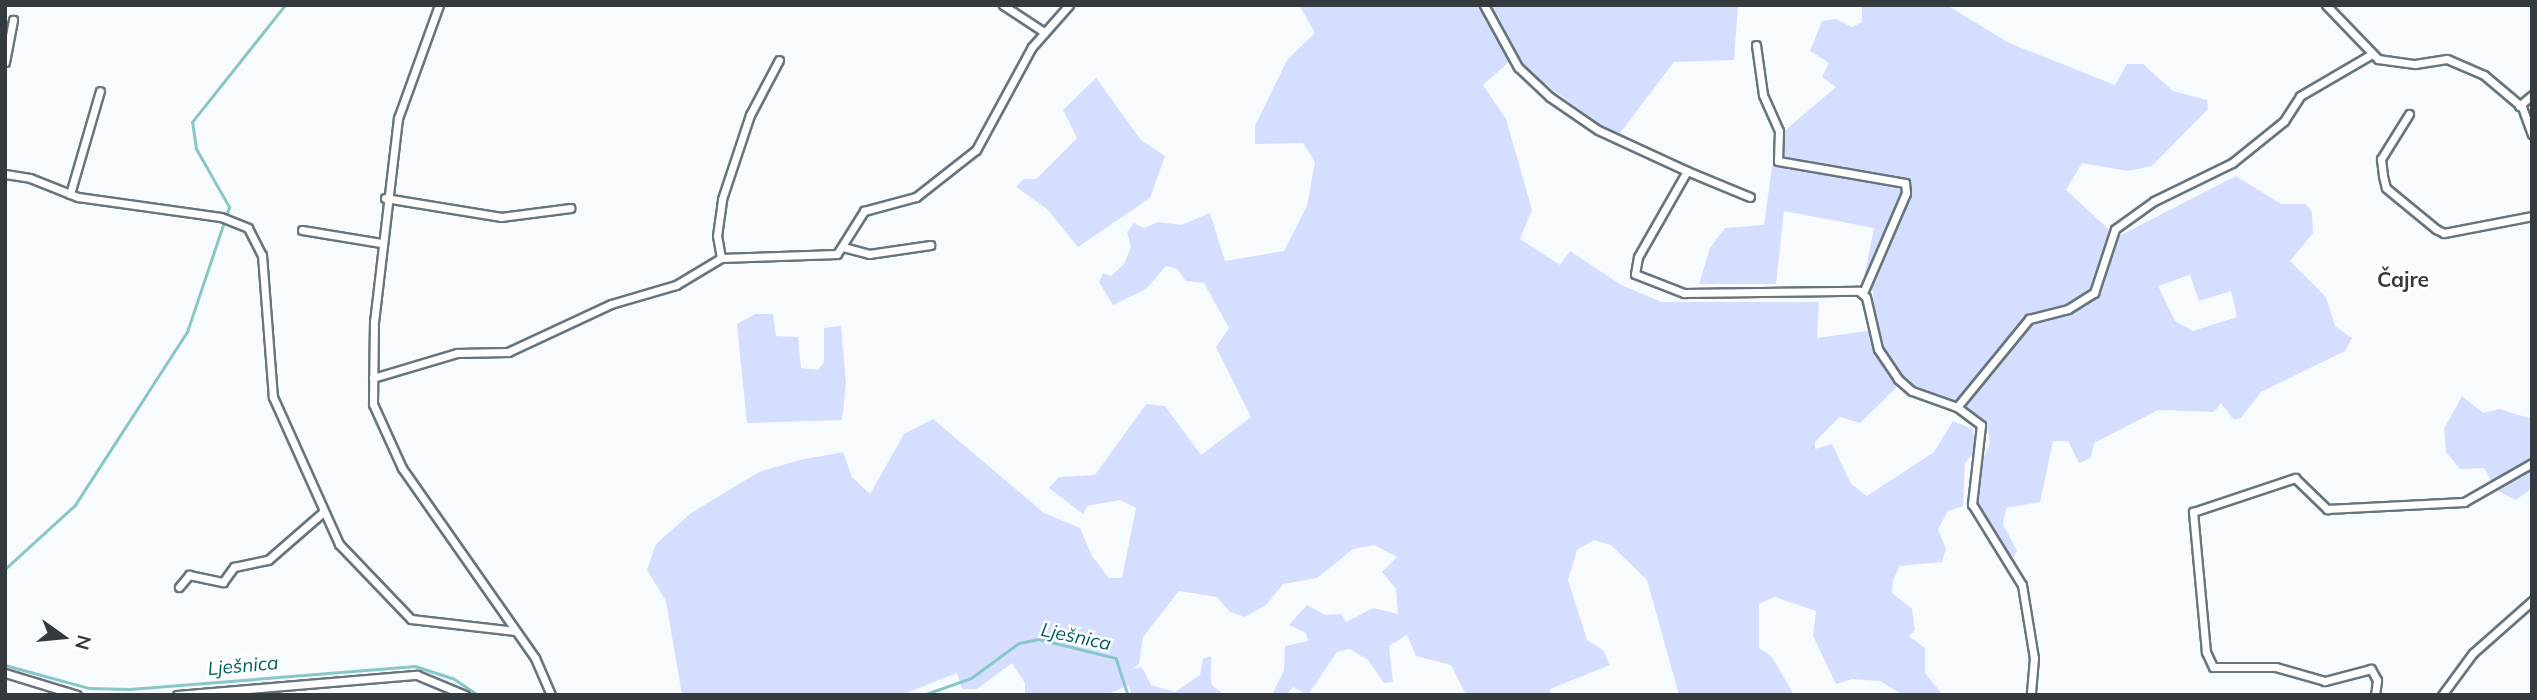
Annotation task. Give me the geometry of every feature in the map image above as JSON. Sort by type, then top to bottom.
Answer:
[{"type":"street","points":[[439,5],[403,97],[385,198],[373,378],[380,428],[402,468],[543,671],[551,695]]},
{"type":"street","points":[[1003,5],[1044,32]]},
{"type":"street","points":[[373,378],[457,353],[508,352],[611,304],[676,285],[721,258],[782,252],[830,257],[843,247],[864,211],[916,197],[976,150],[1044,32],[1069,5]]},
{"type":"street","points":[[1484,5],[1518,67],[1558,103],[1598,130],[1750,197]]},
{"type":"street","points":[[2326,5],[2372,54],[2399,63],[2463,63],[2519,106],[2532,134]]},
{"type":"street","points":[[5,62],[13,20]]},
{"type":"street","points":[[1756,45],[1763,95],[1779,131],[1777,161],[1905,183],[1906,193],[1863,293],[1878,349],[1898,379],[1912,391],[1957,407],[1983,429],[1972,504],[2022,585],[2034,658],[2031,695]]},
{"type":"street","points":[[1957,407],[2029,318],[2068,309],[2094,293],[2115,229],[2154,201],[2232,163],[2284,121],[2300,96],[2372,54]]},
{"type":"street","points":[[721,258],[717,236],[722,199],[750,115],[779,60]]},
{"type":"street","points":[[70,194],[100,91]]},
{"type":"street","points":[[2519,106],[2532,95]]},
{"type":"street","points":[[2409,114],[2381,159],[2386,188],[2444,233],[2532,216]]},
{"type":"street","points":[[1687,171],[1638,257],[1635,274],[1649,284],[1684,293],[1863,293]]},
{"type":"street","points":[[5,174],[70,194],[221,217],[232,220],[252,234],[262,255],[273,397],[322,513],[357,567],[411,619],[515,631]]},
{"type":"street","points":[[385,198],[501,217],[570,208]]},
{"type":"street","points":[[302,230],[382,243]]},
{"type":"street","points":[[843,247],[869,254],[930,245]]},
{"type":"street","points":[[2375,695],[2377,680],[2371,669],[2325,681],[2276,667],[2213,667],[2206,652],[2193,512],[2295,478],[2327,509],[2464,502],[2532,463]]},
{"type":"street","points":[[179,587],[189,575],[223,582],[234,568],[268,560],[322,513]]},
{"type":"street","points":[[2442,695],[2473,653],[2532,601]]},
{"type":"street","points":[[5,673],[77,695]]},
{"type":"street","points":[[177,695],[417,675],[465,695]]},
{"type":"shaded area","points":[[1299,5],[1479,5],[1510,61],[1483,85],[1506,119],[1532,210],[1520,239],[1560,265],[1570,251],[1621,285],[1662,302],[1819,302],[1817,338],[1874,330],[1873,291],[1863,283],[1874,228],[1784,211],[1776,284],[1699,284],[1710,248],[1725,228],[1764,225],[1776,138],[1836,87],[1822,77],[1829,63],[1810,51],[1822,21],[1836,19],[1852,27],[1862,22],[1862,5],[1947,5],[2009,43],[2115,85],[2127,64],[2143,64],[2173,91],[2207,100],[2208,109],[2152,166],[2128,171],[2082,163],[2066,190],[2117,237],[2236,176],[2281,204],[2305,204],[2312,212],[2313,233],[2290,261],[2326,297],[2335,326],[2352,338],[2345,351],[2261,392],[2241,418],[2234,420],[2221,403],[2214,412],[2158,410],[2094,443],[2091,458],[2079,463],[2068,441],[2053,441],[2040,502],[2006,508],[2003,524],[2017,551],[2012,559],[1978,501],[1980,464],[1990,444],[1987,421],[1904,380],[1860,423],[1840,417],[1815,442],[1815,449],[1832,444],[1851,484],[1867,496],[1934,452],[1953,421],[1973,429],[1976,450],[1965,463],[1963,506],[1948,511],[1938,529],[1946,549],[1942,562],[1900,566],[1893,580],[1892,593],[1912,609],[1915,630],[1909,636],[1925,648],[1925,673],[1943,695],[1903,695],[1880,681],[1852,679],[1836,684],[1813,636],[1816,611],[1775,597],[1759,604],[1759,648],[1772,657],[1794,695],[1679,695],[1647,580],[1611,545],[1594,540],[1577,550],[1568,580],[1587,640],[1603,650],[1610,665],[1550,689],[1551,695],[1466,695],[1451,665],[1416,656],[1407,635],[1389,646],[1393,682],[1384,683],[1368,660],[1350,649],[1337,652],[1308,695],[1293,687],[1286,695],[1272,695],[1284,670],[1285,646],[1308,641],[1306,633],[1289,625],[1307,605],[1325,615],[1341,614],[1346,622],[1373,608],[1398,614],[1396,589],[1382,572],[1397,557],[1374,545],[1353,549],[1317,578],[1283,584],[1266,605],[1245,617],[1230,612],[1217,597],[1179,591],[1143,637],[1139,664],[1132,669],[1142,667],[1151,685],[1175,692],[1200,675],[1203,659],[1211,656],[1211,684],[1224,695],[1131,695],[1129,685],[1106,695],[1025,695],[1025,683],[1012,663],[977,689],[962,689],[957,673],[901,695],[682,695],[666,601],[647,570],[656,544],[691,513],[759,472],[800,460],[843,452],[852,477],[870,494],[904,434],[933,419],[1044,513],[1080,528],[1092,556],[1109,578],[1122,578],[1136,508],[1120,500],[1087,506],[1083,514],[1049,488],[1059,477],[1095,475],[1146,404],[1165,406],[1201,455],[1251,417],[1216,347],[1229,328],[1204,283],[1186,281],[1177,269],[1166,266],[1146,289],[1113,305],[1099,282],[1103,273],[1111,276],[1124,264],[1131,247],[1127,232],[1134,223],[1144,228],[1158,222],[1181,225],[1210,213],[1225,261],[1284,251],[1307,206],[1315,162],[1303,143],[1255,144],[1255,126],[1287,60],[1315,33]],"holes":[[[2190,275],[2199,301],[2231,291],[2237,317],[2193,331],[2175,321],[2158,286]]]},
{"type":"shaded area","points":[[1487,5],[1738,5],[1734,60],[1674,62],[1617,137],[1529,72]]},
{"type":"shaded area","points":[[1096,78],[1141,140],[1165,156],[1150,198],[1078,247],[1047,209],[1016,187],[1024,179],[1036,179],[1077,138],[1063,110]]},
{"type":"shaded area","points":[[755,314],[773,314],[776,336],[798,337],[801,368],[818,370],[824,362],[824,328],[841,326],[846,383],[842,420],[747,423],[737,324]]},
{"type":"shaded area","points":[[2462,396],[2483,413],[2499,409],[2532,419],[2532,488],[2516,500],[2496,490],[2484,468],[2460,469],[2446,452],[2444,429]]},
{"type":"waterway","points":[[5,569],[75,505],[187,332],[229,207],[196,149],[192,122],[285,5]]},
{"type":"waterway","name":"Lješnica","points":[[923,695],[971,678],[1019,643],[1039,639],[1116,658],[1128,695]]},
{"type":"waterway","name":"Lješnica","points":[[5,665],[89,688],[130,689],[415,666],[453,678],[478,695]]},
{"type":"district","name":"Čajre","points":[[2403,279]]}]
